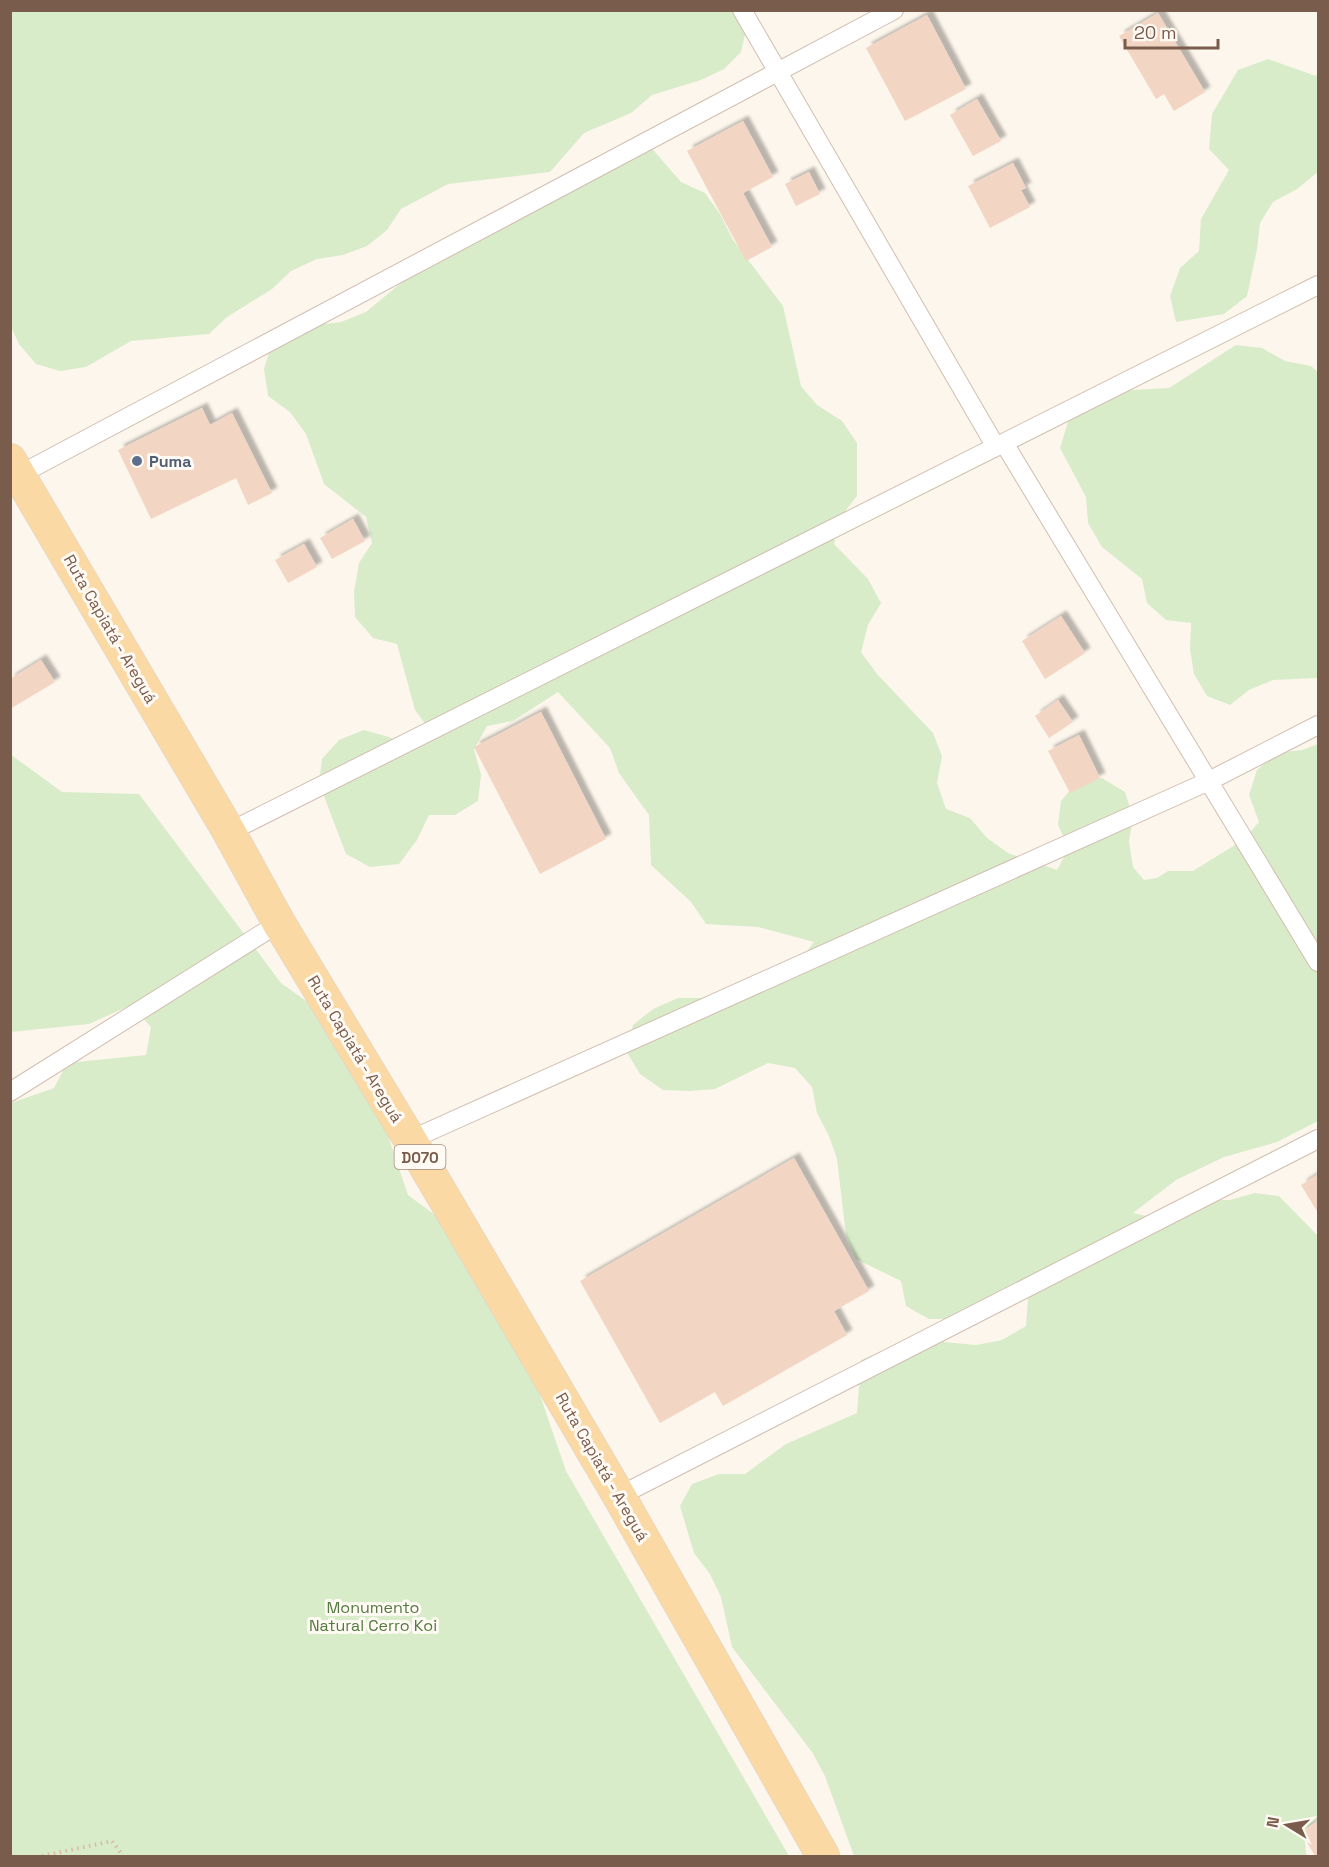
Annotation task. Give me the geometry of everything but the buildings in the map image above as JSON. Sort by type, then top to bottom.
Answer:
[{"type":"main road","name":"Ruta Capiatá - Areguá","points":[[15,468],[229,832],[279,923],[410,1140],[619,1496],[823,1857]]},
{"type":"lane","points":[[742,10],[1000,445],[1209,781],[1318,962]]},
{"type":"lane","points":[[15,468],[894,10]]},
{"type":"lane","points":[[229,832],[1318,285]]},
{"type":"lane","points":[[410,1140],[1209,781],[1318,725]]},
{"type":"lane","points":[[10,1092],[279,923]]},
{"type":"lane","points":[[619,1496],[1318,1139]]},
{"type":"path","points":[[42,1857],[112,1841],[123,1857]]},
{"type":"green space","points":[[11,11],[741,11],[747,26],[741,52],[724,69],[701,80],[652,95],[631,113],[584,133],[550,172],[448,184],[401,209],[387,230],[367,246],[343,255],[317,259],[291,271],[272,289],[227,317],[209,334],[131,341],[86,367],[60,371],[36,364],[19,344],[11,327]]},
{"type":"green space","points":[[1268,59],[1316,76],[1318,70],[1318,172],[1297,189],[1273,202],[1260,223],[1247,296],[1224,314],[1176,322],[1170,296],[1180,268],[1199,251],[1201,219],[1229,170],[1209,149],[1212,114],[1238,70]]},
{"type":"green space","points":[[647,143],[681,182],[705,193],[720,214],[733,240],[783,306],[801,386],[817,405],[842,421],[857,443],[857,496],[839,519],[834,544],[868,579],[881,603],[868,625],[861,652],[877,674],[933,733],[942,756],[937,783],[946,809],[970,818],[987,838],[1008,853],[1057,870],[1069,848],[1058,825],[1061,801],[1077,782],[1102,778],[1125,792],[1133,817],[1129,841],[1133,867],[1144,880],[1157,878],[1168,871],[1193,871],[1243,840],[1259,822],[1249,795],[1257,770],[1276,753],[1302,750],[1318,744],[1318,1121],[1277,1142],[1224,1157],[1176,1180],[1133,1213],[1157,1218],[1204,1200],[1230,1200],[1255,1193],[1279,1196],[1318,1236],[1318,1818],[1304,1831],[1306,1854],[1309,1856],[854,1856],[825,1776],[812,1752],[732,1647],[721,1597],[710,1574],[694,1553],[680,1506],[692,1484],[719,1474],[745,1474],[786,1444],[857,1413],[861,1360],[911,1339],[976,1345],[1002,1340],[1026,1326],[1028,1299],[1004,1288],[958,1319],[929,1319],[906,1306],[901,1281],[856,1259],[846,1235],[837,1159],[829,1136],[817,1113],[812,1087],[795,1068],[768,1063],[715,1089],[689,1091],[663,1090],[640,1074],[626,1051],[633,1025],[653,1009],[678,998],[729,998],[798,963],[814,942],[758,927],[706,924],[691,902],[651,865],[649,815],[619,773],[610,748],[558,692],[513,721],[487,726],[474,749],[481,775],[478,801],[455,815],[429,815],[417,840],[399,864],[370,867],[346,854],[319,783],[322,759],[339,740],[364,730],[389,737],[414,749],[430,730],[415,710],[397,644],[373,638],[355,617],[354,592],[359,563],[372,543],[366,517],[324,484],[306,434],[290,412],[268,396],[264,369],[271,346],[288,329],[341,322],[366,312],[425,263],[500,224],[512,202],[538,196]]},
{"type":"green space","points":[[1236,345],[1262,348],[1285,361],[1311,366],[1318,372],[1318,678],[1273,680],[1249,690],[1230,705],[1207,696],[1194,674],[1190,649],[1191,623],[1166,620],[1147,603],[1142,579],[1102,547],[1088,523],[1086,497],[1060,448],[1068,422],[1087,404],[1114,391],[1169,388]]},
{"type":"green space","name":"Monumento Natural Cerro Koi","points":[[10,754],[62,792],[139,794],[281,983],[323,1013],[374,1094],[408,1195],[493,1258],[566,1471],[789,1856],[11,1856],[11,1103],[54,1088],[67,1063],[146,1055],[151,1027],[131,1005],[89,1024],[11,1032]]},
{"type":"place","name":"Puma","points":[[137,461]]}]
